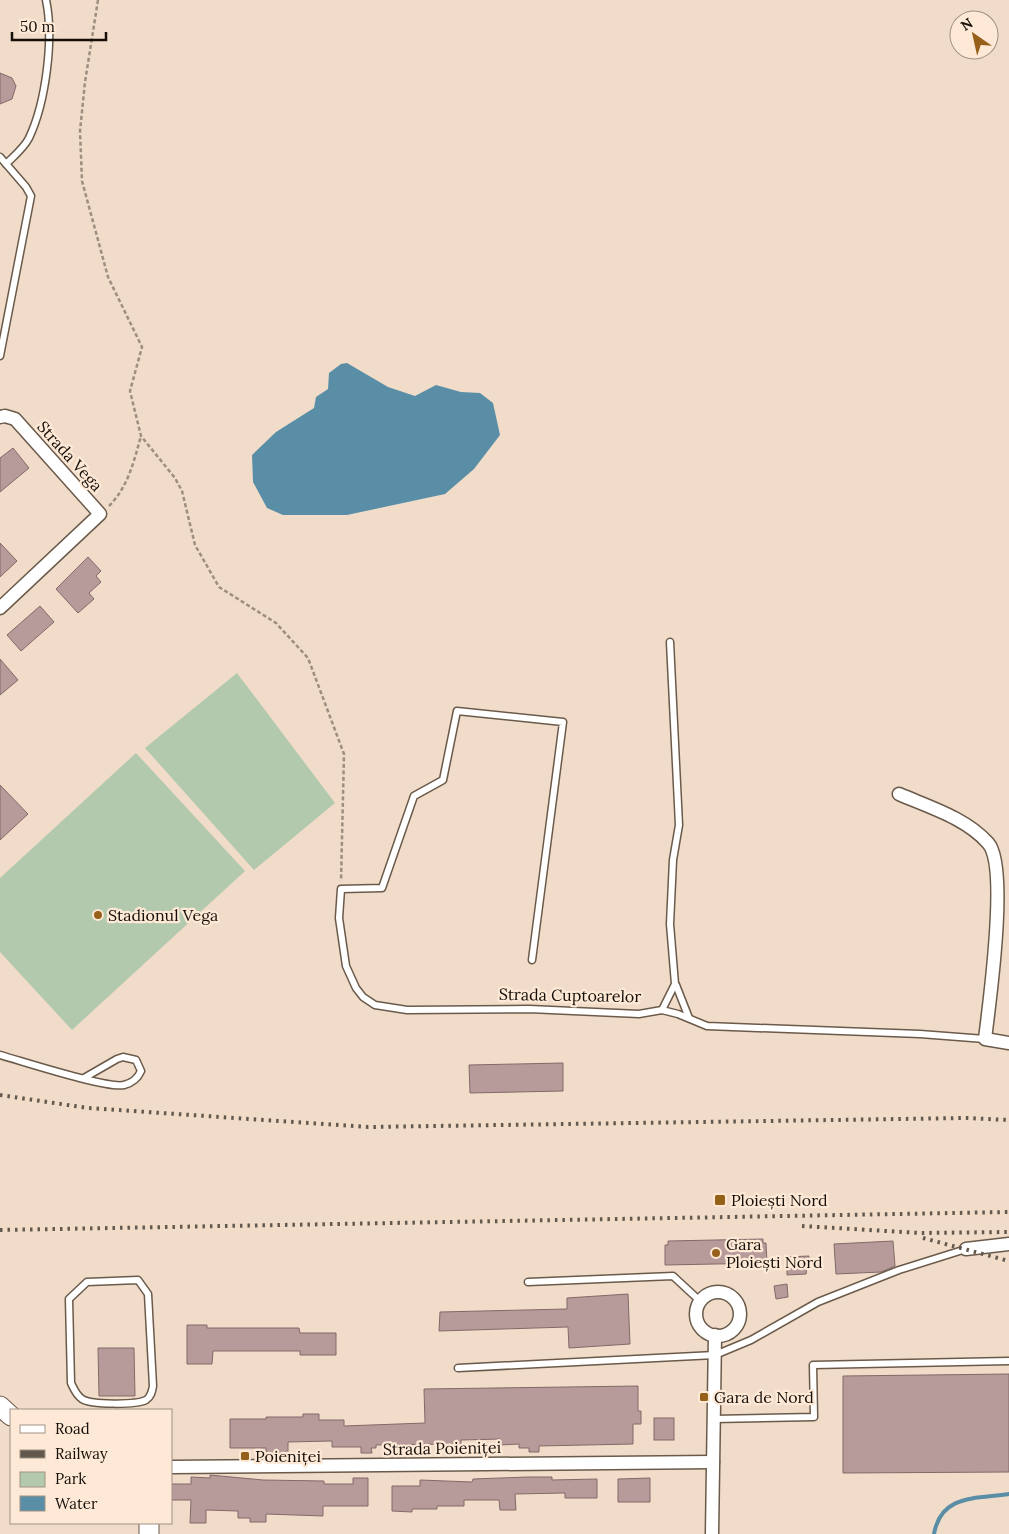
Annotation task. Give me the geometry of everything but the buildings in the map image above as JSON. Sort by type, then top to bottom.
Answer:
[{"type":"main road","points":[[0,1406],[10,1415]]},
{"type":"street","name":"Strada Vega","points":[[0,417],[5,416],[15,419],[100,514],[0,608]]},
{"type":"street","points":[[899,794],[951,816],[976,832],[990,845],[996,865],[996,942],[985,1039]]},
{"type":"street","name":"Strada Cuptoarelor","points":[[985,1039],[1009,1043]]},
{"type":"street","points":[[966,1249],[1009,1244]]},
{"type":"street","points":[[719,1292],[726,1293],[736,1302],[739,1309],[738,1322],[728,1333],[715,1335],[703,1330],[696,1319],[697,1306],[700,1300],[705,1296],[719,1292]]},
{"type":"street","points":[[712,1534],[715,1335]]},
{"type":"street","name":"Strada Poieniței","points":[[172,1467],[714,1462]]},
{"type":"lane","points":[[6,164],[19,152],[29,138],[39,106],[48,65],[50,38],[50,17],[46,0]]},
{"type":"lane","points":[[0,157],[30,196],[0,355]]},
{"type":"lane","points":[[670,642],[679,825],[673,860],[670,924],[675,984],[689,1018]]},
{"type":"lane","points":[[341,889],[382,888],[414,796],[443,780],[457,711],[563,722],[532,960]]},
{"type":"lane","name":"Strada Cuptoarelor","points":[[341,889],[339,918],[346,966],[360,993],[375,1005],[407,1010],[528,1009],[639,1014],[662,1010],[689,1018],[707,1026],[920,1034],[985,1039]]},
{"type":"lane","points":[[662,1010],[675,984]]},
{"type":"lane","points":[[0,1055],[84,1078],[117,1086],[125,1085],[139,1077],[141,1071],[136,1060],[123,1057],[84,1078]]},
{"type":"lane","points":[[458,1368],[715,1355],[751,1340],[818,1302],[899,1270],[966,1249]]},
{"type":"lane","points":[[528,1282],[673,1276],[700,1300]]},
{"type":"lane","points":[[138,1280],[148,1294],[152,1394],[146,1400],[130,1407],[84,1400],[76,1393],[71,1383],[69,1299],[87,1282],[138,1280]]},
{"type":"lane","points":[[714,1419],[814,1417],[813,1365],[1009,1361]]},
{"type":"path","points":[[98,0],[85,82],[80,131],[82,181],[108,277],[142,348],[130,391],[140,436],[130,474],[117,498],[100,514]]},
{"type":"path","points":[[140,436],[175,478],[182,491],[196,545],[219,587],[276,623],[308,658],[344,754],[341,889]]},
{"type":"green space","points":[[237,673],[335,803],[254,870],[145,748]]},
{"type":"green space","name":"Stadionul Vega","points":[[136,753],[245,871],[72,1030],[0,952],[0,878]]},
{"type":"water","points":[[347,363],[388,387],[415,396],[436,385],[461,392],[480,393],[493,403],[500,435],[474,469],[445,494],[347,515],[283,515],[267,508],[253,482],[252,455],[276,432],[314,408],[316,397],[328,389],[329,373],[341,364]]},
{"type":"waterway","points":[[934,1534],[938,1521],[952,1505],[973,1498],[1009,1494]]},
{"type":"railway","points":[[0,1095],[88,1108],[368,1127],[966,1118],[1009,1120]]},
{"type":"railway","points":[[0,1230],[1009,1212]]},
{"type":"railway","points":[[802,1226],[920,1233],[1009,1232]]},
{"type":"railway","points":[[923,1238],[1009,1261]]},
{"type":"place","name":"Stadionul Vega","points":[[98,915]]},
{"type":"place","name":"Ploiești Nord","points":[[720,1200]]},
{"type":"place","name":"Gara Ploiești Nord","points":[[716,1253]]},
{"type":"place","name":"Gara de Nord","points":[[704,1397]]},
{"type":"place","name":"Poieniței","points":[[245,1456]]}]
